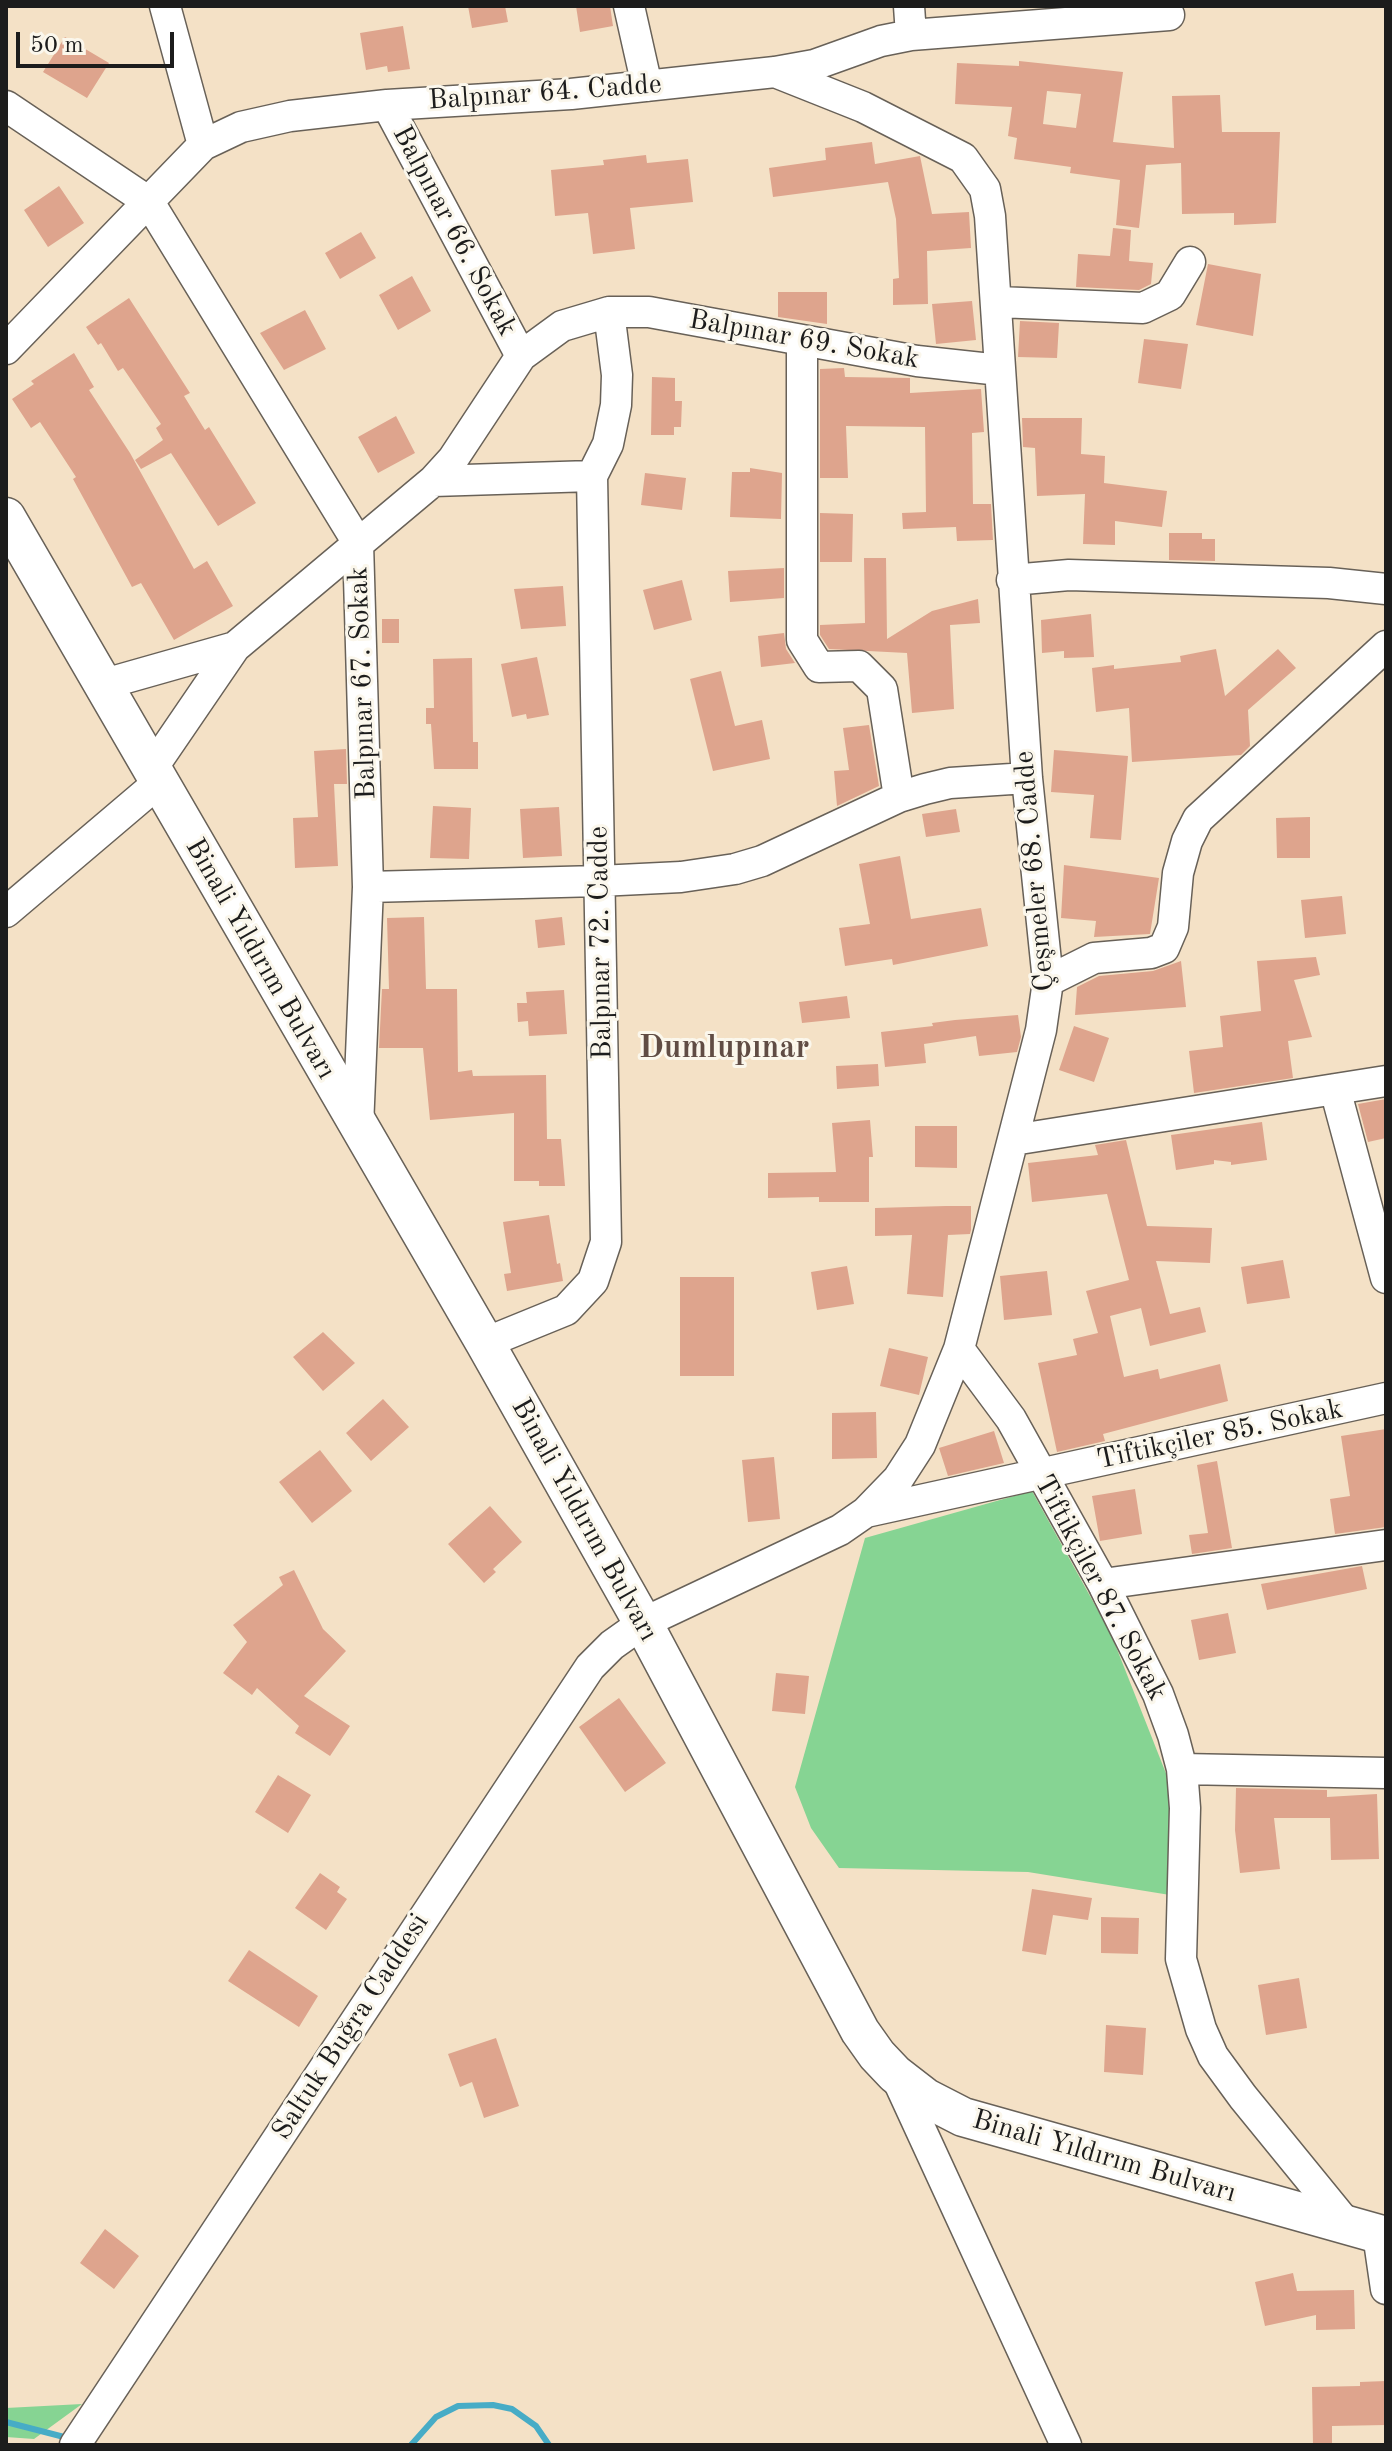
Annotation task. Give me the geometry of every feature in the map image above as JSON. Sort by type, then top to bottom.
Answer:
[{"type":"main road","name":"Binali Yıldırım Bulvarı","points":[[6,517],[154,777],[485,1343],[643,1623],[860,2031],[895,2074],[942,2106],[1004,2132],[1371,2232]]},
{"type":"street","points":[[165,6],[203,145]]},
{"type":"street","points":[[629,6],[647,86]]},
{"type":"street","name":"Balpınar 64. Cadde","points":[[6,349],[203,145],[241,127],[290,116],[387,105],[647,86],[775,72],[814,65],[881,41],[910,21],[1105,13],[1169,15]]},
{"type":"street","name":"Çeşmeler 68. Cadde","points":[[643,1623],[840,1530],[866,1512],[898,1479],[920,1445],[959,1349],[1041,1030],[1048,981],[1027,778],[1012,580],[998,302],[985,189],[963,158],[937,141],[775,72]]},
{"type":"street","name":"Balpınar 66. Sokak","points":[[387,105],[521,356]]},
{"type":"street","points":[[6,106],[149,202]]},
{"type":"street","name":"Balpınar 67. Sokak","points":[[149,202],[358,543],[368,887],[358,1127]]},
{"type":"street","points":[[998,302],[1143,308],[1170,295],[1190,262]]},
{"type":"street","points":[[433,481],[592,476],[608,444],[616,405],[617,375],[609,312]]},
{"type":"street","name":"Balpınar 69. Sokak","points":[[521,356],[562,326],[609,312],[649,312],[917,361],[1000,370]]},
{"type":"street","points":[[802,340],[802,640],[819,667],[859,666],[882,689],[899,797]]},
{"type":"street","points":[[6,912],[154,777],[235,647],[433,481],[453,459],[521,356]]},
{"type":"street","name":"Balpınar 72. Cadde","points":[[485,1343],[566,1310],[593,1281],[606,1242],[592,476]]},
{"type":"street","points":[[1012,580],[1069,575],[1329,583],[1386,589]]},
{"type":"street","points":[[1048,981],[1094,958],[1151,953],[1164,948],[1173,927],[1178,873],[1187,841],[1198,819],[1386,646]]},
{"type":"street","points":[[101,685],[235,647]]},
{"type":"street","points":[[368,887],[681,877],[735,869],[762,861],[899,797],[950,783],[1027,778]]},
{"type":"street","points":[[1013,1140],[1386,1081]]},
{"type":"street","points":[[1335,1089],[1386,1278]]},
{"type":"street","name":"Tiftikçiler 87. Sokak","points":[[959,1349],[1011,1419],[1103,1584],[1158,1694],[1182,1769],[1185,1808],[1181,1959],[1201,2029],[1213,2056],[1243,2097],[1371,2232]]},
{"type":"street","name":"Tiftikçiler 85. Sokak","points":[[866,1512],[1386,1398]]},
{"type":"street","points":[[1103,1584],[1386,1545]]},
{"type":"street","name":"Saltuk Buğra Caddesi","points":[[75,2445],[577,1686],[612,1645],[643,1623]]},
{"type":"street","points":[[1182,1769],[1386,1773]]},
{"type":"street","points":[[895,2074],[1066,2445]]},
{"type":"street","points":[[1371,2232],[1386,2289]]},
{"type":"green space","points":[[1032,1491],[1111,1634],[1167,1776],[1173,1804],[1170,1895],[1028,1872],[839,1868],[811,1828],[795,1787],[865,1538]]},
{"type":"green space","points":[[82,2404],[34,2439],[6,2437],[6,2408]]},
{"type":"building","points":[[468,6],[505,6],[508,22],[472,28]]},
{"type":"building","points":[[576,6],[610,6],[613,26],[580,32]]},
{"type":"building","points":[[403,26],[410,69],[388,72],[387,66],[366,70],[360,33]]},
{"type":"building","points":[[65,37],[109,63],[87,98],[43,72]]},
{"type":"building","points":[[1019,61],[1123,72],[1113,142],[1174,148],[1172,96],[1220,95],[1222,132],[1280,132],[1276,223],[1234,225],[1234,213],[1182,214],[1181,163],[1146,165],[1139,228],[1116,225],[1120,180],[1070,173],[1071,167],[1014,159],[1017,138],[1008,136],[1012,107],[955,104],[957,63],[1019,66]],"holes":[[[1047,91],[1081,94],[1076,128],[1043,124]]]},
{"type":"building","points":[[872,142],[875,164],[920,156],[932,214],[969,212],[971,248],[927,251],[928,304],[893,305],[893,279],[899,278],[896,219],[888,182],[773,197],[769,168],[826,160],[825,148]]},
{"type":"building","points":[[646,155],[647,163],[688,159],[693,202],[630,208],[635,249],[593,254],[588,213],[555,216],[551,170],[604,165],[603,160]]},
{"type":"building","points":[[59,186],[84,223],[48,247],[24,210]]},
{"type":"building","points":[[1113,228],[1131,230],[1129,261],[1153,263],[1151,284],[1139,290],[1076,287],[1078,254],[1110,256]]},
{"type":"building","points":[[361,232],[376,258],[340,279],[325,253]]},
{"type":"building","points":[[1208,264],[1261,274],[1253,336],[1196,325]]},
{"type":"building","points":[[412,276],[431,311],[398,330],[379,295]]},
{"type":"building","points":[[778,292],[827,292],[827,324],[778,317]]},
{"type":"building","points":[[129,298],[190,393],[184,396],[205,430],[209,427],[256,503],[218,526],[171,453],[141,469],[135,460],[163,440],[156,428],[161,424],[123,368],[118,371],[101,343],[98,345],[86,327]]},
{"type":"building","points":[[972,301],[976,340],[936,344],[932,304]]},
{"type":"building","points":[[305,310],[326,349],[284,370],[260,333]]},
{"type":"building","points":[[1020,321],[1059,323],[1057,358],[1018,357]]},
{"type":"building","points":[[1144,339],[1188,344],[1181,389],[1138,383]]},
{"type":"building","points":[[74,353],[94,387],[89,390],[130,453],[194,569],[207,561],[233,606],[174,640],[141,583],[132,587],[73,479],[76,477],[40,422],[31,428],[12,399],[34,384],[31,381]]},
{"type":"building","points":[[844,368],[845,377],[910,378],[910,393],[981,389],[984,432],[972,433],[973,504],[991,504],[993,540],[957,541],[956,527],[903,529],[902,513],[926,512],[925,427],[846,426],[848,478],[820,478],[820,369]]},
{"type":"building","points":[[652,377],[675,378],[675,401],[682,401],[681,427],[674,427],[674,435],[651,435]]},
{"type":"building","points":[[396,416],[415,453],[378,473],[358,437]]},
{"type":"building","points":[[1022,418],[1082,418],[1081,454],[1105,456],[1104,483],[1167,491],[1162,527],[1115,521],[1115,545],[1083,544],[1085,494],[1037,496],[1035,448],[1023,447]]},
{"type":"building","points":[[750,468],[782,473],[781,519],[730,517],[732,472],[750,472]]},
{"type":"building","points":[[645,473],[686,478],[682,510],[641,505]]},
{"type":"building","points":[[820,513],[853,514],[852,562],[820,562]]},
{"type":"building","points":[[1169,533],[1202,533],[1202,539],[1215,539],[1215,561],[1169,560]]},
{"type":"building","points":[[864,558],[886,558],[887,639],[932,611],[978,599],[980,623],[950,625],[954,709],[912,713],[907,653],[829,649],[820,635],[820,625],[865,623]]},
{"type":"building","points":[[784,568],[784,598],[730,602],[728,571]]},
{"type":"building","points":[[682,580],[692,620],[654,630],[643,590]]},
{"type":"building","points":[[563,586],[566,626],[521,629],[514,589]]},
{"type":"building","points":[[1091,614],[1094,657],[1064,658],[1064,651],[1042,653],[1041,620]]},
{"type":"building","points":[[382,619],[399,619],[399,643],[382,643]]},
{"type":"building","points":[[784,633],[786,649],[795,663],[761,667],[758,636]]},
{"type":"building","points":[[1216,649],[1225,696],[1278,649],[1296,668],[1248,710],[1250,746],[1241,755],[1132,762],[1129,708],[1096,712],[1092,668],[1114,665],[1114,669],[1181,662],[1180,656]]},
{"type":"building","points":[[537,657],[549,715],[527,719],[526,714],[512,717],[501,664]]},
{"type":"building","points":[[472,658],[473,742],[478,742],[478,769],[434,769],[431,724],[426,724],[426,708],[434,708],[433,659]]},
{"type":"building","points":[[721,671],[735,726],[762,720],[770,759],[713,771],[690,679]]},
{"type":"building","points":[[869,725],[879,786],[837,806],[834,771],[849,770],[843,728]]},
{"type":"building","points":[[346,749],[347,784],[334,784],[338,866],[295,868],[293,818],[318,817],[314,751]]},
{"type":"building","points":[[1054,750],[1128,756],[1121,840],[1090,838],[1094,795],[1051,792]]},
{"type":"building","points":[[433,806],[471,808],[469,859],[430,858]]},
{"type":"building","points":[[559,807],[562,856],[523,858],[520,809]]},
{"type":"building","points":[[956,809],[960,832],[926,837],[922,814]]},
{"type":"building","points":[[1310,817],[1310,858],[1277,858],[1276,818]]},
{"type":"building","points":[[900,856],[911,919],[981,908],[988,946],[893,965],[892,959],[845,966],[839,928],[870,924],[859,864]]},
{"type":"building","points":[[1064,865],[1159,878],[1150,934],[1094,937],[1096,921],[1061,918]]},
{"type":"building","points":[[1342,896],[1346,934],[1305,938],[1301,900]]},
{"type":"building","points":[[424,917],[426,989],[457,989],[458,1072],[472,1070],[473,1076],[546,1075],[547,1139],[561,1139],[565,1186],[539,1186],[539,1181],[514,1181],[514,1113],[430,1120],[423,1048],[379,1048],[382,989],[389,989],[387,918]]},
{"type":"building","points":[[562,917],[565,945],[538,948],[535,920]]},
{"type":"building","points":[[1316,957],[1320,975],[1294,980],[1312,1037],[1288,1041],[1293,1078],[1194,1093],[1189,1051],[1223,1047],[1220,1016],[1261,1011],[1257,961]]},
{"type":"building","points":[[1181,961],[1186,1007],[1075,1015],[1077,987],[1099,976],[1153,971]]},
{"type":"building","points":[[564,990],[567,1034],[529,1036],[528,1021],[518,1022],[517,1003],[527,1003],[526,992]]},
{"type":"building","points":[[847,996],[850,1018],[802,1023],[799,1002]]},
{"type":"building","points":[[1018,1015],[1021,1037],[1017,1052],[979,1056],[976,1036],[924,1044],[926,1063],[885,1067],[881,1032],[933,1026],[932,1023],[955,1020]]},
{"type":"building","points":[[1074,1026],[1109,1038],[1094,1082],[1059,1070]]},
{"type":"building","points":[[878,1064],[879,1086],[837,1089],[836,1066]]},
{"type":"building","points":[[1386,1099],[1386,1138],[1368,1142],[1358,1104]]},
{"type":"building","points":[[870,1120],[873,1157],[869,1157],[869,1202],[819,1202],[819,1197],[768,1198],[768,1173],[836,1172],[832,1123]]},
{"type":"building","points":[[1262,1122],[1267,1160],[1231,1165],[1231,1162],[1214,1160],[1214,1164],[1176,1170],[1171,1135]]},
{"type":"building","points":[[915,1126],[957,1126],[957,1168],[915,1167]]},
{"type":"building","points":[[1126,1140],[1147,1226],[1212,1228],[1210,1263],[1156,1261],[1170,1314],[1200,1307],[1206,1332],[1150,1346],[1141,1308],[1110,1316],[1124,1377],[1158,1369],[1160,1379],[1220,1364],[1228,1401],[1103,1434],[1105,1441],[1057,1452],[1038,1363],[1077,1355],[1073,1339],[1098,1333],[1086,1291],[1129,1280],[1107,1194],[1032,1202],[1028,1163],[1098,1155],[1095,1145]]},
{"type":"building","points":[[971,1206],[970,1234],[948,1235],[943,1297],[907,1294],[912,1235],[875,1236],[875,1208]]},
{"type":"building","points":[[549,1215],[563,1281],[507,1291],[504,1274],[511,1273],[503,1222]]},
{"type":"building","points":[[1283,1260],[1290,1298],[1247,1304],[1241,1267]]},
{"type":"building","points":[[847,1266],[854,1304],[817,1310],[811,1272]]},
{"type":"building","points":[[1047,1271],[1052,1315],[1004,1320],[1000,1276]]},
{"type":"building","points":[[680,1277],[734,1277],[734,1376],[680,1376]]},
{"type":"building","points":[[323,1332],[355,1363],[323,1391],[293,1357]]},
{"type":"building","points":[[889,1348],[928,1357],[919,1395],[880,1386]]},
{"type":"building","points":[[383,1399],[409,1427],[371,1461],[346,1433]]},
{"type":"building","points":[[876,1412],[877,1458],[832,1459],[832,1413]]},
{"type":"building","points":[[1386,1429],[1386,1527],[1335,1534],[1330,1499],[1350,1496],[1341,1436]]},
{"type":"building","points":[[994,1431],[1004,1463],[948,1476],[939,1448]]},
{"type":"building","points":[[320,1450],[352,1491],[312,1523],[279,1482]]},
{"type":"building","points":[[774,1457],[780,1519],[748,1522],[742,1460]]},
{"type":"building","points":[[1217,1461],[1232,1548],[1192,1554],[1189,1535],[1208,1533],[1197,1465]]},
{"type":"building","points":[[1135,1489],[1142,1534],[1100,1541],[1092,1496]]},
{"type":"building","points":[[490,1506],[522,1542],[493,1569],[496,1572],[484,1583],[448,1544]]},
{"type":"building","points":[[1362,1566],[1367,1589],[1267,1610],[1261,1584]]},
{"type":"building","points":[[294,1570],[323,1629],[346,1651],[304,1696],[350,1726],[330,1756],[295,1733],[299,1726],[257,1688],[252,1695],[223,1673],[247,1642],[233,1625],[283,1585],[279,1577]]},
{"type":"building","points":[[1228,1613],[1236,1653],[1199,1660],[1191,1620]]},
{"type":"building","points":[[776,1673],[809,1676],[805,1714],[772,1711]]},
{"type":"building","points":[[619,1698],[666,1763],[625,1792],[579,1727]]},
{"type":"building","points":[[278,1775],[311,1795],[288,1833],[255,1812]]},
{"type":"building","points":[[1236,1788],[1327,1790],[1327,1797],[1377,1794],[1379,1859],[1331,1860],[1330,1818],[1274,1818],[1280,1869],[1240,1873],[1235,1830]]},
{"type":"building","points":[[320,1873],[340,1887],[337,1892],[347,1899],[326,1930],[295,1908]]},
{"type":"building","points":[[1032,1889],[1092,1898],[1088,1920],[1053,1915],[1046,1955],[1022,1951]]},
{"type":"building","points":[[1101,1917],[1139,1918],[1138,1954],[1101,1953]]},
{"type":"building","points":[[249,1950],[318,1996],[299,2027],[228,1981]]},
{"type":"building","points":[[1299,1978],[1307,2028],[1266,2035],[1258,1985]]},
{"type":"building","points":[[1106,2025],[1146,2028],[1143,2075],[1104,2072]]},
{"type":"building","points":[[496,2038],[519,2106],[484,2118],[472,2082],[460,2087],[448,2054]]},
{"type":"building","points":[[105,2229],[139,2256],[114,2289],[80,2263]]},
{"type":"building","points":[[1293,2273],[1297,2291],[1354,2290],[1355,2329],[1316,2330],[1316,2315],[1265,2326],[1255,2282]]},
{"type":"building","points":[[1386,2381],[1386,2425],[1332,2426],[1332,2445],[1313,2445],[1312,2387],[1360,2386],[1360,2382]]},
{"type":"waterway","points":[[411,2445],[436,2417],[458,2406],[493,2405],[512,2409],[536,2426],[549,2445]]},
{"type":"waterway","points":[[6,2422],[68,2438]]},
{"type":"district","name":"Dumlupınar","points":[[724,1049]]}]
